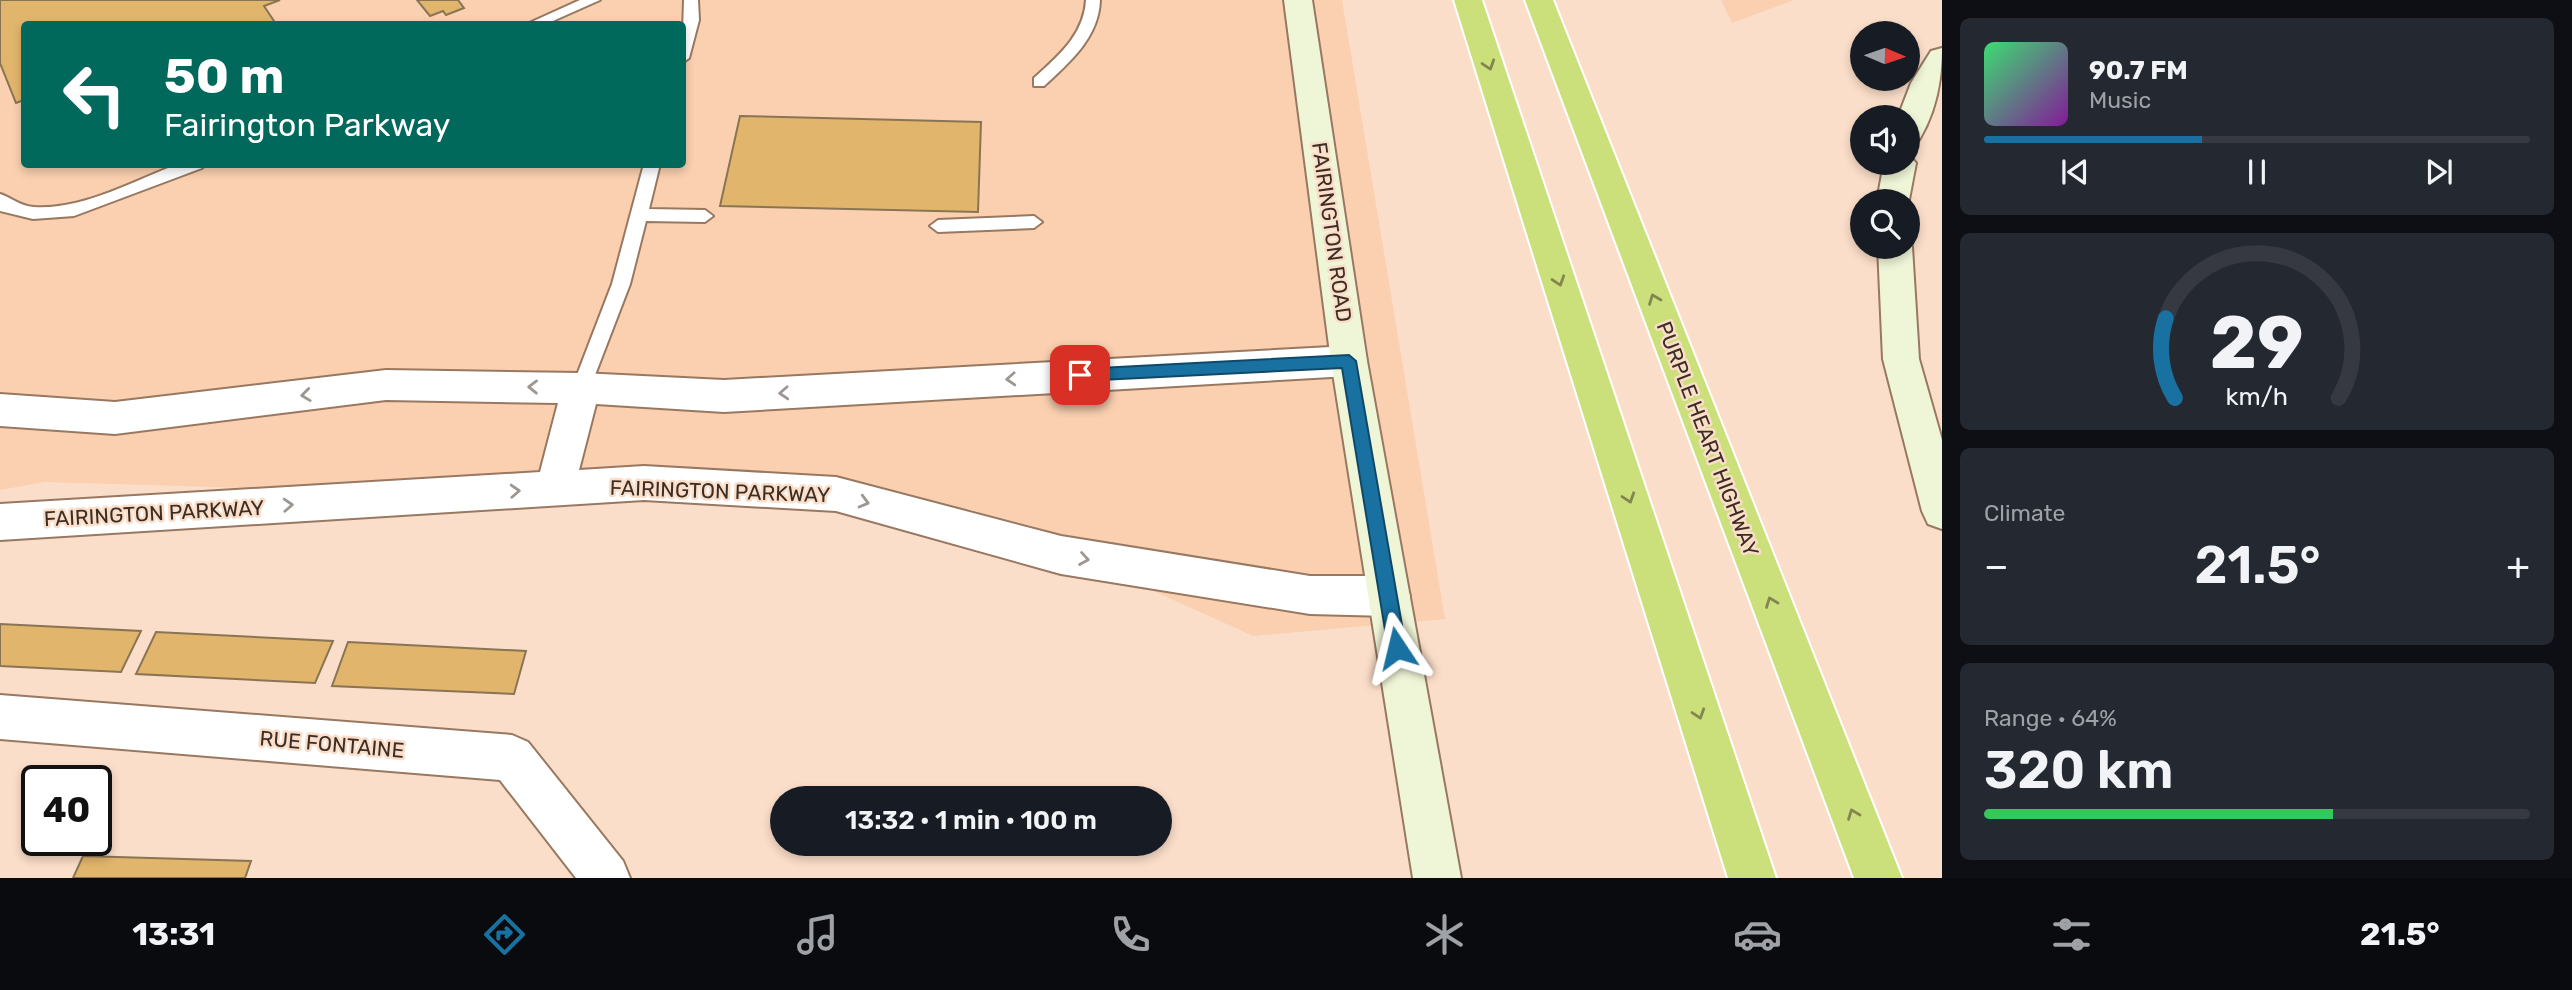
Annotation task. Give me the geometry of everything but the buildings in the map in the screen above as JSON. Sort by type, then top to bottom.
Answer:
[{"type":"highway","points":[[1468,0],[1752,878]]},
{"type":"highway","name":"PURPLE HEART HIGHWAY","points":[[1539,0],[1878,878]]},
{"type":"street","name":"FAIRINGTON ROAD","points":[[1298,0],[1325,174],[1349,361],[1437,878]]},
{"type":"street","points":[[1918,105],[1926,83],[1942,58]]},
{"type":"street","points":[[1896,259],[1901,359],[1942,511]]},
{"type":"street","points":[[0,410],[115,418],[386,385],[582,388],[724,396],[1349,361]]},
{"type":"street","points":[[555,488],[582,388]]},
{"type":"street","name":"FAIRINGTON PARKWAY","points":[[0,522],[644,483],[836,494],[1060,555],[1310,596],[1388,596]]},
{"type":"street","name":"RUE FONTAINE","points":[[0,717],[512,758],[606,878]]},
{"type":"lane","points":[[541,21],[593,0]]},
{"type":"lane","points":[[686,43],[692,20],[691,0]]},
{"type":"lane","points":[[1039,82],[1074,49],[1094,11],[1093,0]]},
{"type":"lane","points":[[0,200],[1,205],[33,213],[74,211],[186,168]]},
{"type":"lane","points":[[582,388],[621,285],[651,168]]},
{"type":"lane","points":[[637,215],[705,216]]},
{"type":"lane","points":[[938,226],[1034,222]]},
{"type":"shaded area","points":[[0,0],[1342,0],[1445,619],[1253,636],[974,510],[45,482],[0,490]]},
{"type":"shaded area","points":[[1721,0],[1794,0],[1732,23]]},
{"type":"route","points":[[1080,375],[1349,361],[1397,648]]}]
